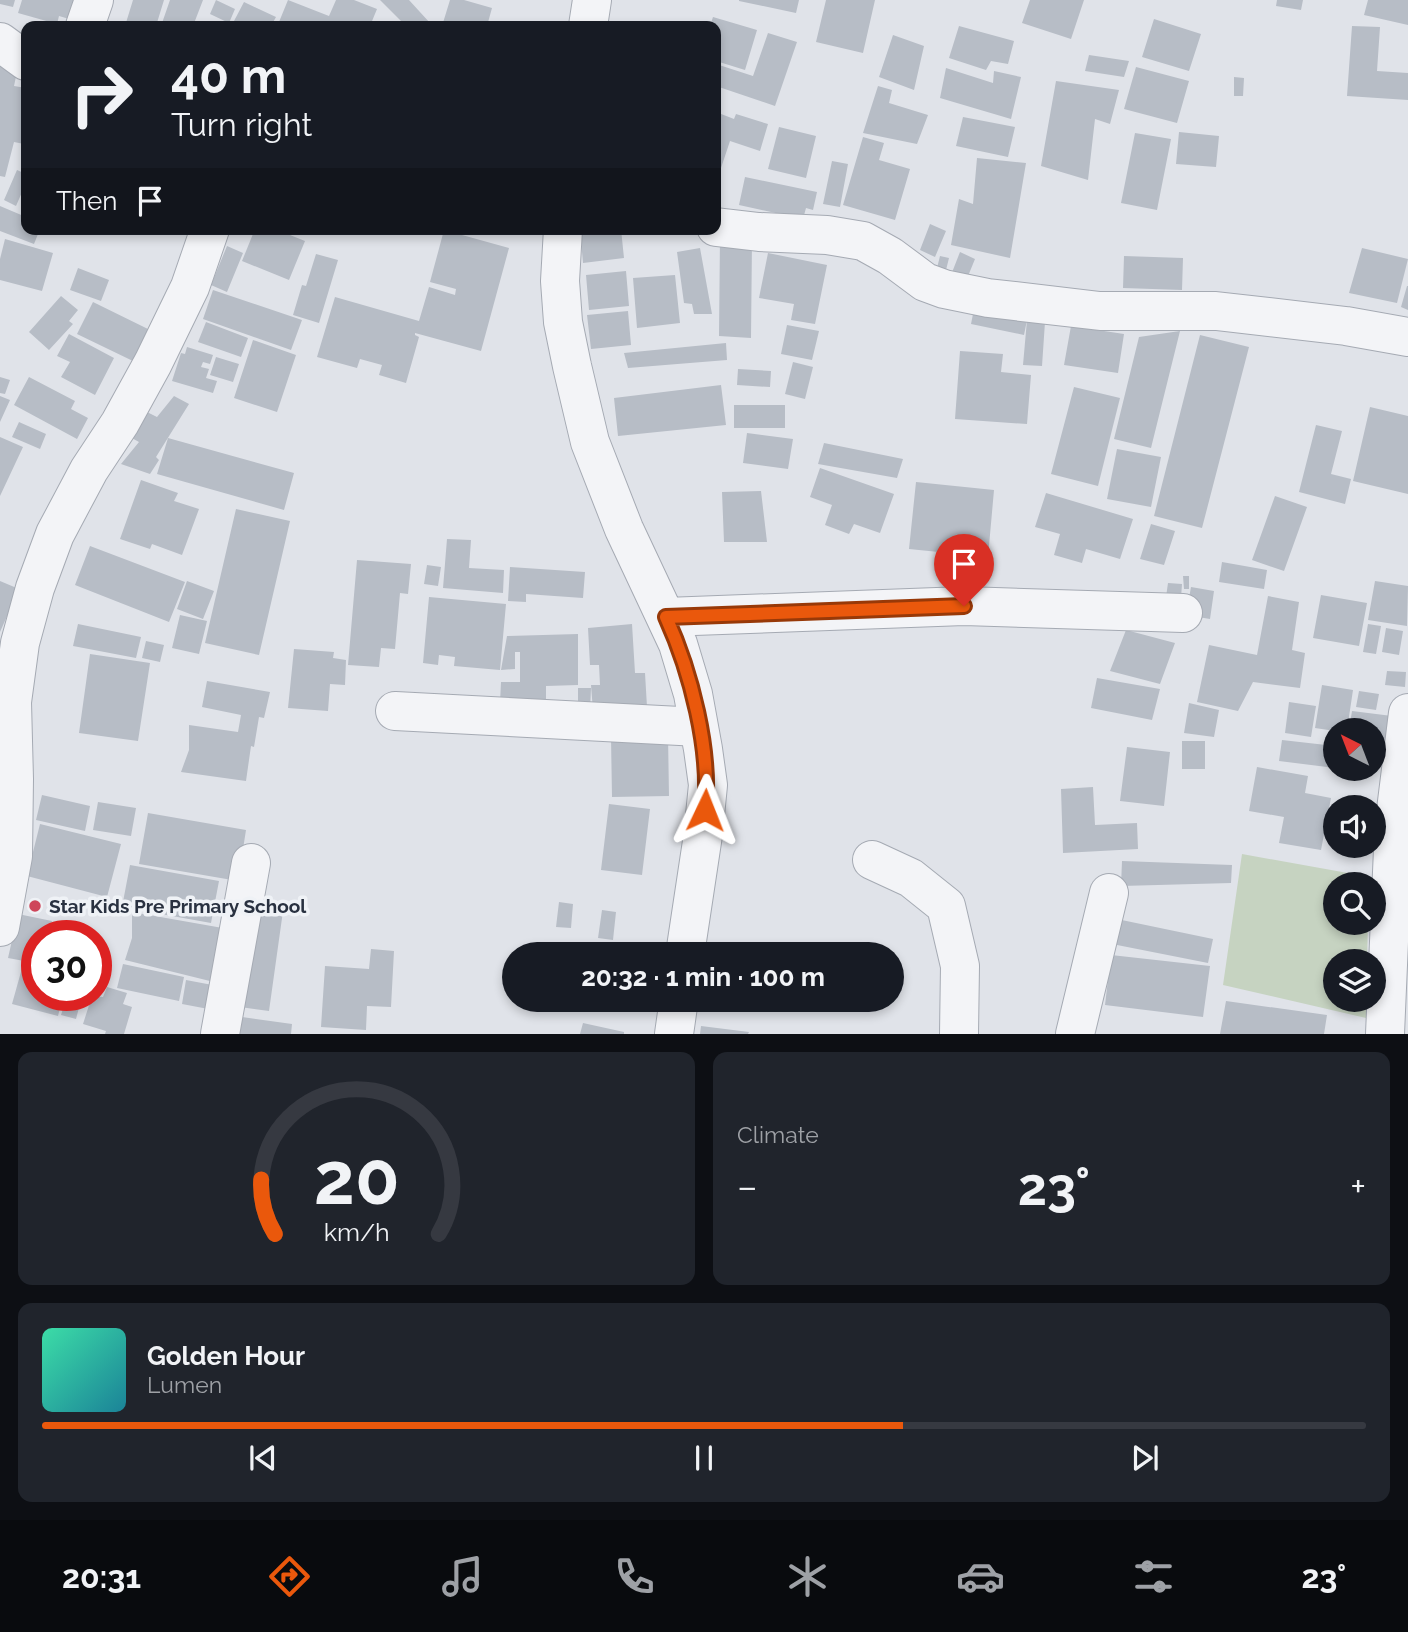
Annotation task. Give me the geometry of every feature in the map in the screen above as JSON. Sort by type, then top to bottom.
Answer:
[{"type":"street","points":[[87,21],[94,0]]},
{"type":"street","points":[[589,21],[592,0]]},
{"type":"street","points":[[0,42],[21,57]]},
{"type":"street","points":[[721,228],[827,235],[863,241],[890,256],[925,282],[944,289],[988,298],[1100,311],[1216,311],[1346,326],[1408,337]]},
{"type":"street","points":[[0,927],[13,856],[12,702],[20,643],[34,588],[55,534],[83,480],[120,423],[153,363],[190,287],[208,235]]},
{"type":"street","points":[[563,235],[563,322],[590,442],[624,529],[678,644],[699,727],[708,785],[687,942]]},
{"type":"street","points":[[666,617],[964,606],[1183,613]]},
{"type":"street","points":[[395,711],[699,727]]},
{"type":"street","points":[[1385,1034],[1394,826],[1408,713]]},
{"type":"street","points":[[872,860],[911,878],[946,906],[960,966],[959,1034]]},
{"type":"street","points":[[220,1034],[250,863]]},
{"type":"street","points":[[1074,1034],[1109,893]]},
{"type":"street","points":[[674,1034],[677,1012]]},
{"type":"green space","points":[[1242,854],[1342,872],[1323,872],[1323,935],[1368,935],[1367,949],[1323,949],[1323,1008],[1223,985]]},
{"type":"green space","points":[[1340,1012],[1366,1012],[1366,1018]]},
{"type":"building","points":[[0,0],[15,0],[13,7],[0,4]]},
{"type":"building","points":[[22,0],[82,0],[76,21],[59,16],[58,21],[46,21],[18,13]]},
{"type":"building","points":[[133,0],[164,0],[158,21],[127,21]]},
{"type":"building","points":[[170,0],[203,0],[195,21],[163,21]]},
{"type":"building","points":[[216,0],[235,9],[230,21],[210,14]]},
{"type":"building","points":[[288,0],[329,16],[336,0],[354,0],[377,9],[372,21],[279,21]]},
{"type":"building","points":[[380,0],[409,0],[428,21],[401,21]]},
{"type":"building","points":[[450,0],[464,0],[492,8],[488,21],[444,21]]},
{"type":"building","points":[[739,0],[799,0],[796,13]]},
{"type":"building","points":[[826,0],[875,0],[863,53],[816,42]]},
{"type":"building","points":[[1030,0],[1084,0],[1071,39],[1022,23]]},
{"type":"building","points":[[1277,0],[1303,0],[1301,10],[1276,6]]},
{"type":"building","points":[[1368,0],[1408,0],[1408,25],[1364,15]]},
{"type":"building","points":[[244,2],[276,17],[274,21],[234,21]]},
{"type":"building","points":[[713,17],[757,30],[745,70],[721,63],[721,21],[712,21]]},
{"type":"building","points":[[1154,19],[1201,34],[1189,71],[1142,57]]},
{"type":"building","points":[[959,26],[1014,41],[1008,64],[991,61],[986,70],[949,58]]},
{"type":"building","points":[[1352,26],[1380,27],[1377,71],[1408,73],[1408,100],[1347,96]]},
{"type":"building","points":[[768,33],[797,42],[775,106],[721,88],[721,66],[753,76]]},
{"type":"building","points":[[893,35],[924,46],[914,90],[879,77]]},
{"type":"building","points":[[1089,55],[1129,61],[1124,77],[1085,71]]},
{"type":"building","points":[[0,63],[18,67],[14,86],[21,87],[21,143],[14,142],[5,177],[0,176]]},
{"type":"building","points":[[1136,67],[1189,81],[1177,123],[1124,109]]},
{"type":"building","points":[[946,68],[993,83],[994,71],[1021,77],[1011,119],[940,98]]},
{"type":"building","points":[[1234,77],[1244,78],[1243,96],[1234,96]]},
{"type":"building","points":[[1056,81],[1119,90],[1110,124],[1095,119],[1088,180],[1041,166]]},
{"type":"building","points":[[878,86],[892,90],[889,103],[928,115],[917,144],[863,133]]},
{"type":"building","points":[[721,114],[734,119],[736,114],[768,124],[760,151],[730,141],[721,168]]},
{"type":"building","points":[[963,117],[1015,127],[1008,157],[956,146]]},
{"type":"building","points":[[779,127],[816,136],[806,178],[768,169]]},
{"type":"building","points":[[1179,132],[1219,136],[1216,167],[1176,164]]},
{"type":"building","points":[[1135,133],[1171,139],[1157,210],[1121,203]]},
{"type":"building","points":[[863,137],[884,143],[879,160],[910,169],[895,220],[843,205]]},
{"type":"building","points":[[977,158],[1026,163],[1010,258],[951,245],[959,199],[973,204]]},
{"type":"building","points":[[832,161],[848,164],[840,207],[823,204]]},
{"type":"building","points":[[17,170],[21,172],[21,194],[16,206],[4,200]]},
{"type":"building","points":[[745,177],[817,192],[813,210],[806,208],[803,219],[739,205]]},
{"type":"building","points":[[0,206],[21,215],[21,235],[38,235],[34,244],[0,231]]},
{"type":"building","points":[[930,224],[946,231],[935,257],[920,250]]},
{"type":"building","points":[[253,235],[290,235],[305,241],[289,280],[242,261]]},
{"type":"building","points":[[443,235],[462,235],[509,248],[481,351],[415,333],[419,337],[406,383],[379,375],[382,365],[360,359],[357,368],[317,357],[335,297],[419,321],[429,287],[455,295],[456,289],[430,282]]},
{"type":"building","points":[[581,235],[622,235],[624,258],[583,263]]},
{"type":"building","points":[[720,237],[752,240],[751,338],[719,336]]},
{"type":"building","points":[[5,239],[53,253],[42,291],[0,280],[0,259]]},
{"type":"building","points":[[227,246],[243,253],[227,292],[211,285]]},
{"type":"building","points":[[700,248],[712,314],[694,314],[692,304],[684,303],[677,252]]},
{"type":"building","points":[[1362,248],[1408,259],[1397,303],[1349,293]]},
{"type":"building","points":[[960,252],[975,259],[966,281],[951,275]]},
{"type":"building","points":[[768,253],[827,265],[815,324],[791,320],[794,304],[759,298]]},
{"type":"building","points":[[316,254],[338,260],[319,323],[293,315],[302,285],[306,286]]},
{"type":"building","points":[[940,256],[949,258],[946,270],[937,268]]},
{"type":"building","points":[[1124,256],[1183,258],[1182,290],[1123,288]]},
{"type":"building","points":[[78,268],[109,280],[101,301],[70,290]]},
{"type":"building","points":[[626,271],[629,306],[589,310],[586,275]]},
{"type":"building","points":[[675,275],[680,323],[637,328],[633,278]]},
{"type":"building","points":[[1408,286],[1408,310],[1401,307]]},
{"type":"building","points":[[213,290],[302,320],[291,350],[203,319]]},
{"type":"building","points":[[61,296],[78,310],[69,321],[73,324],[49,350],[29,332]]},
{"type":"building","points":[[93,302],[150,330],[135,362],[77,334]]},
{"type":"building","points":[[974,309],[1027,320],[1024,335],[971,324]]},
{"type":"building","points":[[628,311],[631,345],[591,349],[587,315]]},
{"type":"building","points":[[1027,320],[1045,322],[1042,366],[1023,365]]},
{"type":"building","points":[[206,322],[248,338],[241,357],[198,342]]},
{"type":"building","points":[[787,325],[819,331],[812,360],[781,354]]},
{"type":"building","points":[[1071,326],[1124,334],[1118,373],[1064,365]]},
{"type":"building","points":[[1180,331],[1151,448],[1114,439],[1139,337]]},
{"type":"building","points":[[69,334],[114,358],[95,395],[61,377],[70,362],[57,356]]},
{"type":"building","points":[[1200,335],[1249,347],[1202,528],[1154,516]]},
{"type":"building","points":[[253,340],[296,355],[277,412],[234,398]]},
{"type":"building","points":[[726,343],[727,360],[628,368],[624,353]]},
{"type":"building","points":[[187,347],[213,355],[210,364],[203,362],[201,367],[209,369],[206,378],[217,381],[213,393],[172,381],[181,353],[185,354]]},
{"type":"building","points":[[960,351],[1003,354],[1001,372],[1031,375],[1027,424],[955,419]]},
{"type":"building","points":[[216,357],[239,364],[233,382],[210,375]]},
{"type":"building","points":[[793,362],[813,367],[805,399],[785,394]]},
{"type":"building","points":[[738,369],[771,371],[770,387],[737,385]]},
{"type":"building","points":[[0,377],[10,380],[5,394],[0,393]]},
{"type":"building","points":[[29,377],[75,401],[71,409],[88,418],[77,439],[14,405]]},
{"type":"building","points":[[721,385],[726,425],[618,436],[614,398]]},
{"type":"building","points":[[1074,387],[1120,398],[1098,486],[1051,474]]},
{"type":"building","points":[[0,396],[10,400],[0,422]]},
{"type":"building","points":[[174,396],[189,404],[156,457],[159,460],[150,474],[121,464],[139,442],[130,437],[147,412],[157,417]]},
{"type":"building","points":[[734,405],[785,405],[785,428],[734,428]]},
{"type":"building","points":[[1370,407],[1408,416],[1408,494],[1353,481]]},
{"type":"building","points":[[19,422],[46,434],[40,449],[12,437]]},
{"type":"building","points":[[1316,425],[1342,431],[1331,474],[1351,479],[1345,504],[1299,492]]},
{"type":"building","points":[[747,433],[793,439],[788,469],[743,463]]},
{"type":"building","points":[[0,437],[23,447],[0,496]]},
{"type":"building","points":[[168,438],[294,473],[284,510],[157,474]]},
{"type":"building","points":[[824,443],[903,459],[897,478],[818,464]]},
{"type":"building","points":[[1117,449],[1161,457],[1151,507],[1107,499]]},
{"type":"building","points":[[820,468],[894,494],[880,533],[854,524],[849,534],[825,525],[832,505],[810,497]]},
{"type":"building","points":[[141,480],[178,493],[174,501],[199,509],[182,555],[152,544],[150,549],[120,539]]},
{"type":"building","points":[[916,482],[994,490],[988,557],[909,549]]},
{"type":"building","points":[[761,491],[767,542],[724,542],[722,492]]},
{"type":"building","points":[[1046,493],[1133,519],[1120,559],[1086,549],[1082,563],[1054,555],[1060,534],[1035,527]]},
{"type":"building","points":[[1275,496],[1307,507],[1284,571],[1252,560]]},
{"type":"building","points":[[236,509],[290,521],[259,655],[205,643]]},
{"type":"building","points":[[1151,524],[1175,531],[1164,565],[1140,559]]},
{"type":"building","points":[[447,539],[471,540],[469,568],[504,570],[503,593],[443,588]]},
{"type":"building","points":[[90,546],[185,582],[169,622],[75,585]]},
{"type":"building","points":[[357,560],[411,564],[408,594],[400,593],[395,649],[381,648],[379,667],[348,665]]},
{"type":"building","points":[[1222,562],[1267,570],[1264,589],[1219,582]]},
{"type":"building","points":[[427,565],[441,567],[438,586],[424,584]]},
{"type":"building","points":[[510,567],[585,572],[583,598],[526,594],[526,602],[508,601]]},
{"type":"building","points":[[1183,576],[1189,576],[1189,589],[1184,589]]},
{"type":"building","points":[[0,581],[19,589],[0,632]]},
{"type":"building","points":[[187,581],[214,591],[203,619],[177,609]]},
{"type":"building","points":[[1375,581],[1408,586],[1407,626],[1368,620]]},
{"type":"building","points":[[1168,583],[1182,584],[1181,598],[1166,597]]},
{"type":"building","points":[[1191,587],[1214,591],[1210,619],[1186,615]]},
{"type":"building","points":[[1321,595],[1367,603],[1359,646],[1313,638]]},
{"type":"building","points":[[1268,596],[1299,602],[1292,650],[1305,653],[1300,688],[1253,682],[1238,711],[1197,702],[1209,645],[1257,655]]},
{"type":"building","points":[[429,597],[506,604],[500,670],[454,666],[455,657],[439,655],[438,665],[423,663]]},
{"type":"building","points":[[180,615],[207,621],[199,654],[172,648]]},
{"type":"building","points":[[78,624],[141,637],[136,658],[73,646]]},
{"type":"building","points":[[632,624],[635,673],[645,673],[647,707],[593,711],[591,685],[600,685],[599,665],[590,665],[588,628]]},
{"type":"building","points":[[1368,624],[1381,626],[1376,654],[1363,652]]},
{"type":"building","points":[[1386,628],[1403,631],[1399,655],[1382,652]]},
{"type":"building","points":[[1126,630],[1175,643],[1160,684],[1110,671]]},
{"type":"building","points":[[578,634],[578,685],[546,686],[546,703],[500,703],[501,682],[520,682],[520,652],[515,652],[515,669],[501,670],[507,636]]},
{"type":"building","points":[[146,641],[164,645],[160,662],[142,658]]},
{"type":"building","points":[[294,649],[334,652],[333,658],[346,660],[345,685],[330,684],[328,711],[288,708]]},
{"type":"building","points":[[90,654],[150,663],[138,741],[79,733]]},
{"type":"building","points":[[1387,671],[1406,672],[1405,687],[1385,685]]},
{"type":"building","points":[[1097,678],[1160,689],[1152,720],[1091,708]]},
{"type":"building","points":[[207,681],[270,692],[264,718],[259,717],[254,747],[251,746],[246,781],[181,772],[189,750],[189,725],[238,732],[241,715],[202,707]]},
{"type":"building","points":[[1322,685],[1353,690],[1349,718],[1323,718],[1323,729],[1315,728]]},
{"type":"building","points":[[578,688],[591,688],[590,711],[578,711]]},
{"type":"building","points":[[1359,691],[1379,694],[1376,710],[1356,707]]},
{"type":"building","points":[[1289,702],[1316,706],[1311,737],[1285,733]]},
{"type":"building","points":[[1189,703],[1219,710],[1214,737],[1184,733]]},
{"type":"building","points":[[1352,711],[1392,716],[1388,740],[1386,718],[1351,718]]},
{"type":"building","points":[[668,735],[669,796],[612,797],[611,737]]},
{"type":"building","points":[[1282,740],[1323,745],[1323,766],[1279,761]]},
{"type":"building","points":[[1182,741],[1205,741],[1205,769],[1182,769]]},
{"type":"building","points":[[1127,747],[1170,752],[1164,806],[1120,801]]},
{"type":"building","points":[[1257,767],[1308,776],[1305,793],[1323,796],[1321,850],[1279,843],[1284,817],[1249,811]]},
{"type":"building","points":[[1093,787],[1095,825],[1137,823],[1138,849],[1063,853],[1061,789]]},
{"type":"building","points":[[42,795],[90,806],[85,831],[36,820]]},
{"type":"building","points":[[98,802],[136,808],[131,836],[93,830]]},
{"type":"building","points":[[609,804],[650,809],[642,875],[601,870]]},
{"type":"building","points":[[148,813],[246,830],[238,881],[139,864]]},
{"type":"building","points":[[40,824],[121,844],[107,897],[27,876]]},
{"type":"building","points":[[1122,861],[1232,865],[1231,883],[1121,886]]},
{"type":"building","points":[[130,865],[219,881],[211,923],[122,907]]},
{"type":"building","points":[[559,902],[573,904],[571,928],[556,927]]},
{"type":"building","points":[[254,907],[283,911],[269,1011],[240,1007]]},
{"type":"building","points":[[602,910],[616,912],[613,940],[598,938]]},
{"type":"building","points":[[132,912],[234,930],[222,984],[125,960],[132,938]]},
{"type":"building","points":[[18,914],[47,920],[21,920],[21,960],[8,958]]},
{"type":"building","points":[[1112,918],[1213,939],[1208,963],[1107,943]]},
{"type":"building","points":[[371,949],[394,951],[391,1007],[367,1006],[366,1030],[321,1027],[325,966],[369,969]]},
{"type":"building","points":[[1111,955],[1210,966],[1203,1017],[1105,1005]]},
{"type":"building","points":[[123,964],[184,977],[179,1001],[117,988]]},
{"type":"building","points":[[21,972],[21,1006],[12,1004]]},
{"type":"building","points":[[186,980],[223,987],[219,1011],[182,1004]]},
{"type":"building","points":[[112,988],[127,993],[123,1004],[132,1007],[124,1034],[105,1034],[106,1031],[83,1024],[87,1011],[112,1011]]},
{"type":"building","points":[[1226,1001],[1327,1015],[1324,1034],[1220,1034]]},
{"type":"building","points":[[39,1011],[59,1011],[58,1016]]},
{"type":"building","points":[[62,1011],[78,1011],[76,1019],[61,1015]]},
{"type":"building","points":[[228,1015],[292,1024],[291,1034],[226,1034]]},
{"type":"building","points":[[583,1023],[624,1032],[624,1034],[580,1034]]},
{"type":"building","points":[[701,1026],[749,1032],[700,1034]]},
{"type":"place","name":"Star Kids Pre Primary School","points":[[35,906]]},
{"type":"route","points":[[705,810],[708,785],[692,694],[678,644],[666,617],[964,606]]}]
